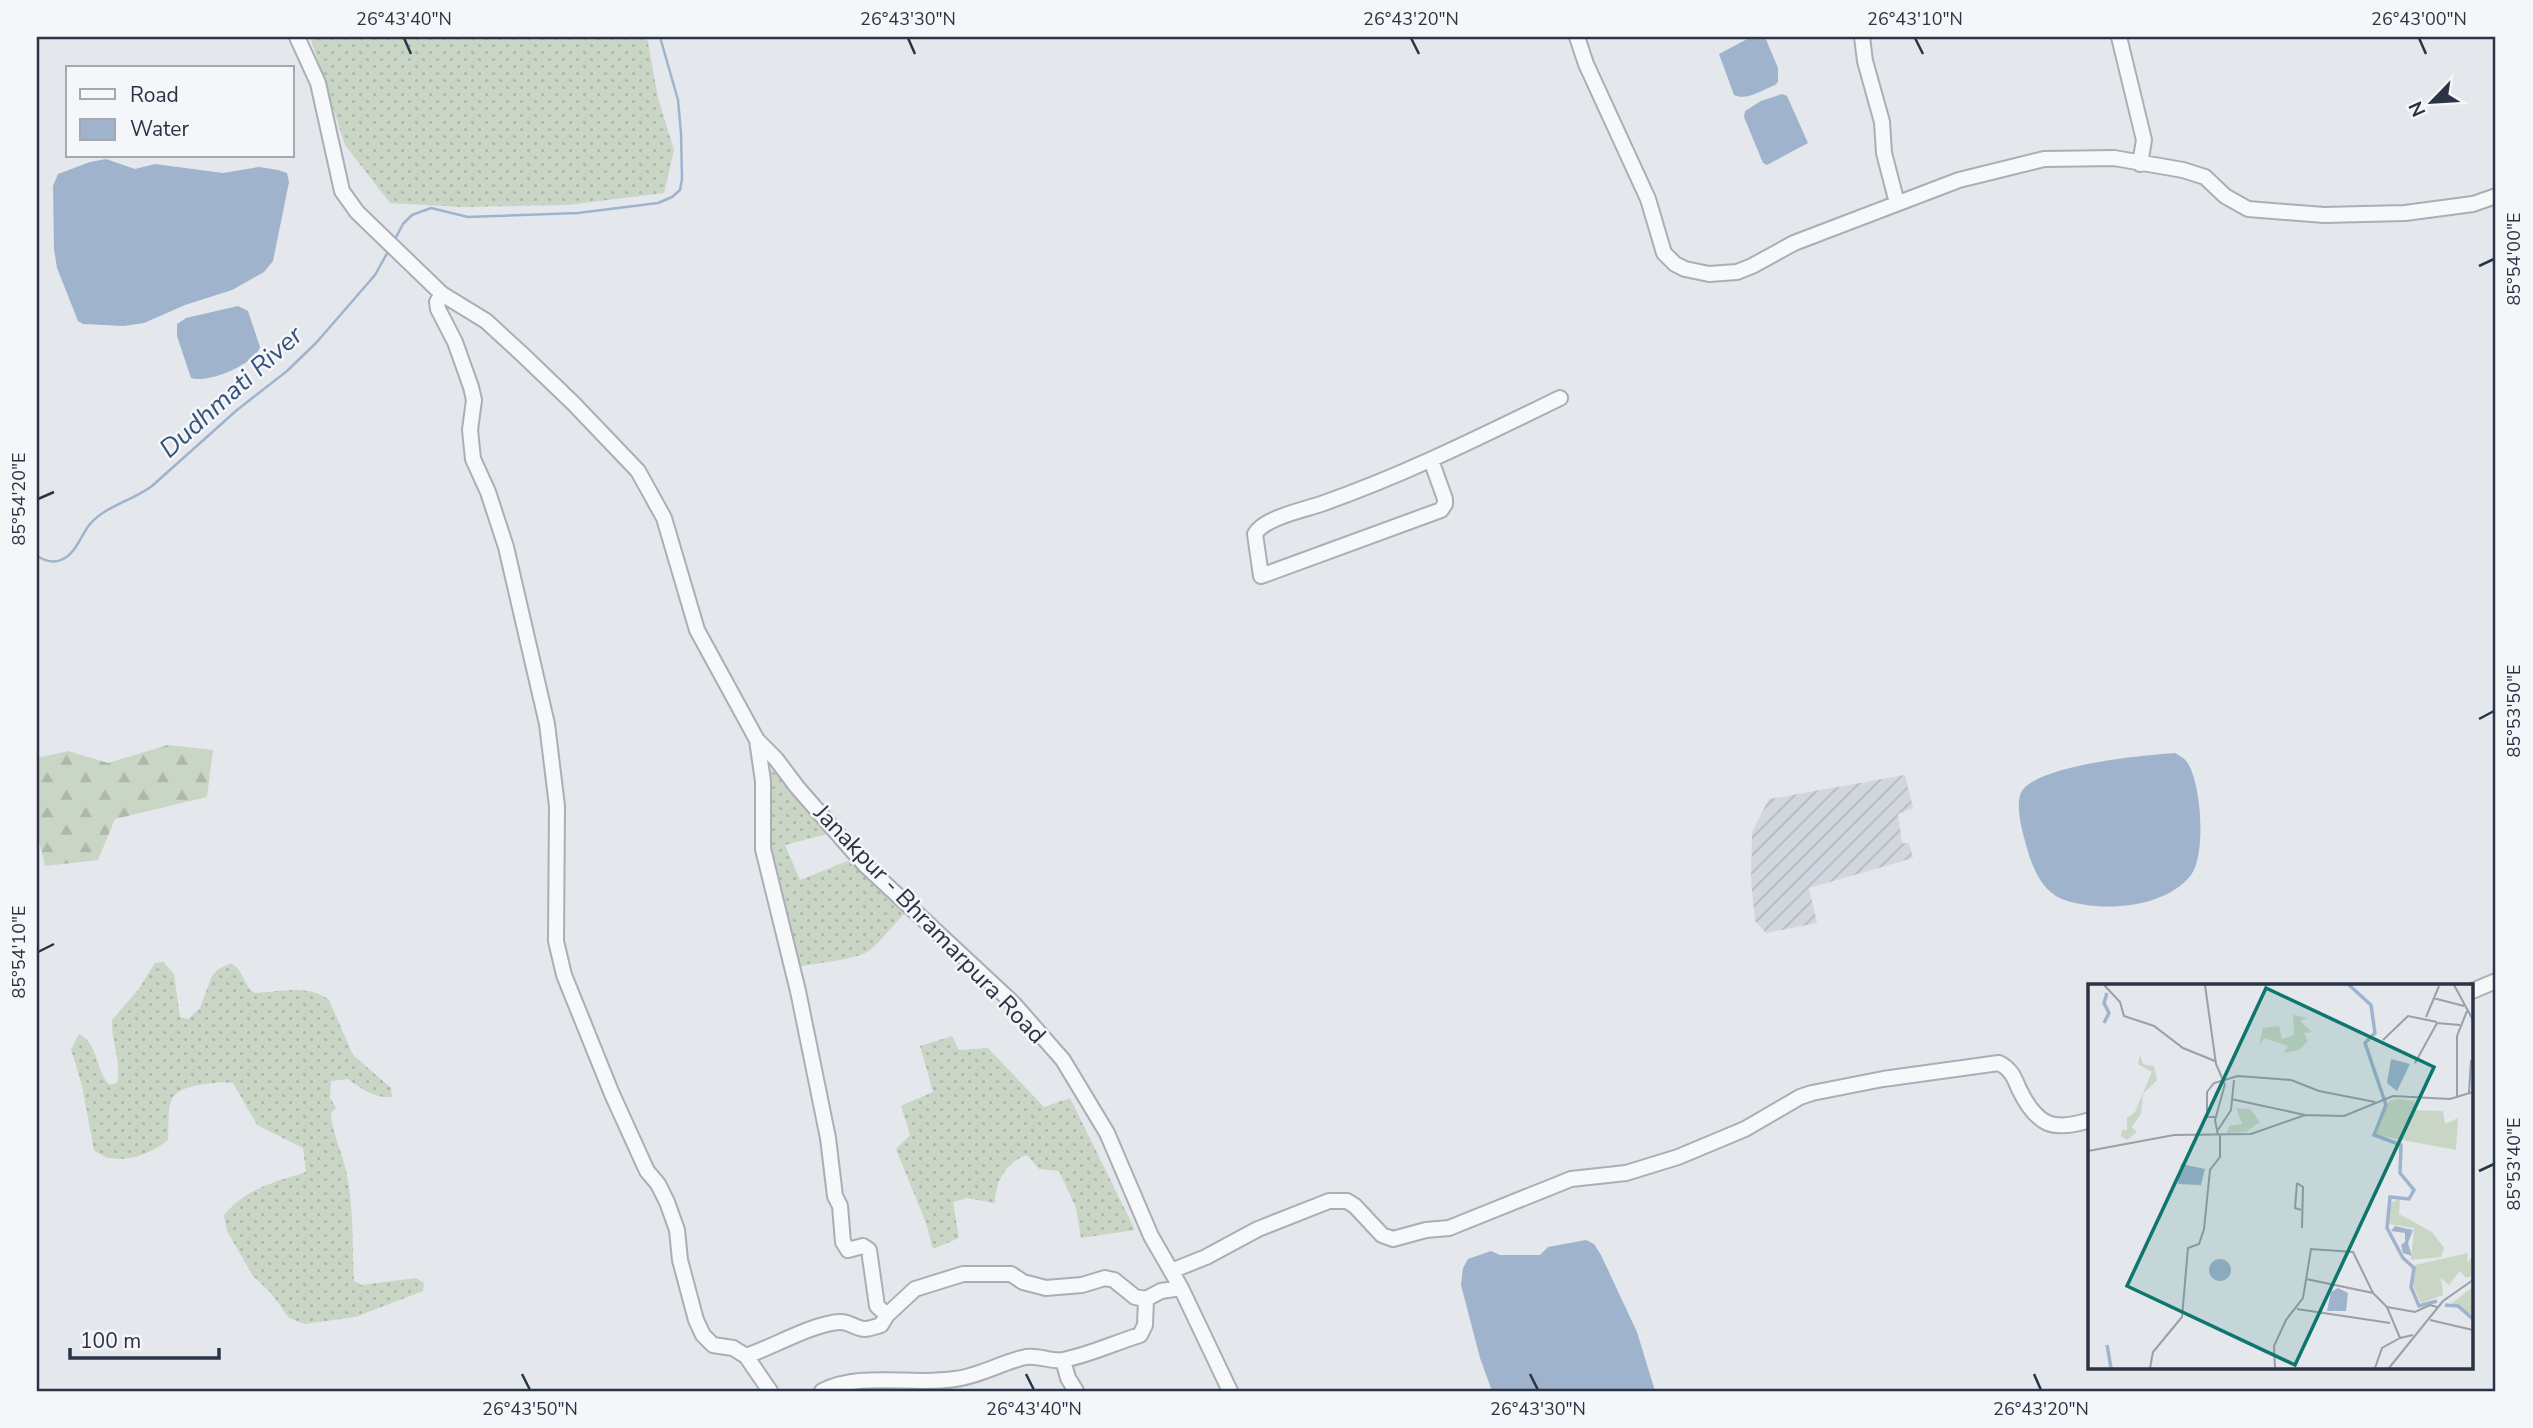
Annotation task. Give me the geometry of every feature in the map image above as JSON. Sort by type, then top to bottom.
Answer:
[{"type":"street","name":"Janakpur - Bhramarpura Road","points":[[297,37],[318,83],[342,191],[357,212],[401,256],[442,294],[486,321],[573,403],[638,471],[664,518],[697,630],[757,740],[865,865],[1013,1003],[1063,1060],[1107,1133],[1151,1236],[1181,1288],[1230,1391]]},
{"type":"street","points":[[1577,37],[1586,64],[1648,199],[1664,253],[1675,264],[1709,274],[1737,272],[1794,243],[1959,180],[2044,159],[2114,158],[2183,170],[2205,177],[2225,196],[2248,209],[2324,215],[2405,214],[2473,204],[2496,196]]},
{"type":"street","points":[[1862,37],[1865,61],[1882,122],[1884,153],[1897,204]]},
{"type":"street","points":[[2119,37],[2144,140],[2140,164]]},
{"type":"street","points":[[442,294],[437,302],[438,309],[466,368],[474,400],[470,430],[473,459],[488,492],[506,547],[547,724],[556,806],[556,942],[564,975],[641,1158],[667,1202],[677,1230],[680,1260],[696,1320],[703,1335],[713,1345],[733,1348],[746,1356],[770,1391]]},
{"type":"street","points":[[1431,460],[1445,499],[1441,510],[1261,576],[1255,534],[1266,523],[1348,495],[1431,460],[1560,398]]},
{"type":"street","points":[[757,740],[763,781],[764,849],[787,941],[828,1138],[835,1196],[840,1206],[843,1242],[848,1250],[863,1245],[869,1250],[877,1306],[887,1315]]},
{"type":"street","points":[[2474,990],[2496,981]]},
{"type":"street","points":[[1171,1271],[1206,1257],[1258,1230],[1329,1201],[1347,1201],[1382,1235],[1394,1239],[1426,1230],[1450,1228],[1571,1179],[1626,1174],[1678,1157],[1745,1129],[1811,1093],[1883,1079],[1999,1063],[2008,1068],[2026,1102],[2047,1123],[2061,1127],[2088,1120]]},
{"type":"street","points":[[746,1356],[769,1349],[809,1330],[838,1322],[864,1329],[881,1325],[887,1315],[915,1289],[963,1275],[1011,1274],[1023,1282],[1046,1288],[1082,1285],[1105,1278],[1114,1280],[1135,1297],[1146,1299],[1161,1291],[1181,1288]]},
{"type":"street","points":[[822,1391],[863,1382],[952,1380],[1023,1357],[1063,1360],[1140,1335],[1145,1325],[1146,1299]]},
{"type":"street","points":[[1063,1360],[1068,1378],[1076,1391]]},
{"type":"shaded area","points":[[1905,775],[1913,808],[1898,814],[1902,843],[1909,843],[1913,858],[1809,888],[1817,923],[1766,933],[1755,921],[1751,880],[1752,832],[1769,799]]},
{"type":"green space","points":[[310,37],[647,37],[658,98],[674,150],[664,193],[567,205],[462,207],[390,203],[345,145]]},
{"type":"green space","points":[[168,745],[213,750],[207,797],[115,819],[98,860],[45,866],[37,832],[37,758],[68,751],[108,763]]},
{"type":"green space","points":[[764,764],[779,776],[827,834],[785,845],[800,880],[850,860],[905,913],[875,946],[863,954],[799,967],[767,851]]},
{"type":"green space","points":[[163,962],[174,974],[180,1017],[188,1019],[200,1008],[212,976],[217,970],[231,963],[255,993],[303,990],[329,1000],[353,1055],[391,1088],[392,1097],[374,1095],[348,1079],[331,1081],[330,1098],[336,1108],[331,1113],[332,1120],[346,1171],[350,1198],[354,1281],[361,1285],[416,1278],[424,1283],[423,1291],[355,1317],[305,1324],[289,1318],[271,1293],[253,1276],[227,1231],[224,1215],[251,1193],[306,1172],[303,1148],[257,1125],[233,1083],[203,1084],[179,1092],[170,1103],[168,1140],[151,1151],[122,1159],[102,1155],[94,1150],[82,1086],[71,1049],[79,1034],[85,1038],[94,1051],[105,1079],[110,1085],[117,1083],[118,1067],[112,1020],[138,990],[155,963]]},
{"type":"green space","points":[[952,1036],[959,1050],[988,1048],[1044,1107],[1070,1098],[1135,1230],[1081,1238],[1076,1208],[1059,1171],[1039,1169],[1027,1155],[1013,1162],[1003,1174],[995,1203],[967,1198],[953,1202],[959,1238],[933,1249],[926,1223],[896,1149],[910,1135],[901,1106],[933,1092],[920,1046]]},
{"type":"water","points":[[1751,37],[1765,37],[1778,68],[1778,82],[1755,94],[1744,97],[1734,95],[1719,54]]},
{"type":"water","points":[[1782,94],[1787,96],[1808,143],[1767,165],[1763,163],[1744,117],[1745,111],[1761,101]]},
{"type":"water","points":[[106,159],[135,169],[155,164],[223,173],[259,167],[287,173],[289,182],[273,261],[264,272],[232,290],[185,305],[144,323],[124,326],[83,324],[78,321],[57,268],[53,186],[58,174]]},
{"type":"water","points":[[238,306],[248,311],[260,347],[250,360],[230,371],[208,378],[191,378],[177,336],[177,324],[186,318]]},
{"type":"water","points":[[2175,753],[2186,761],[2192,772],[2199,802],[2199,852],[2191,875],[2165,895],[2112,907],[2062,899],[2049,890],[2035,870],[2023,835],[2019,811],[2022,791],[2048,774],[2070,768],[2118,759]]},
{"type":"water","points":[[1586,1240],[1594,1244],[1601,1255],[1637,1332],[1655,1391],[1492,1391],[1480,1358],[1461,1285],[1463,1268],[1468,1259],[1491,1251],[1500,1255],[1540,1255],[1548,1247]]},
{"type":"waterway","name":"Dudhmati River","points":[[394,241],[403,224],[412,215],[431,208],[468,217],[578,213],[658,203],[672,197],[680,190],[682,179],[681,133],[678,100],[660,37]]},
{"type":"waterway","name":"Dudhmati River","points":[[37,556],[53,562],[68,556],[97,518],[152,486],[237,410],[287,371],[316,343],[375,275],[389,250]]}]
